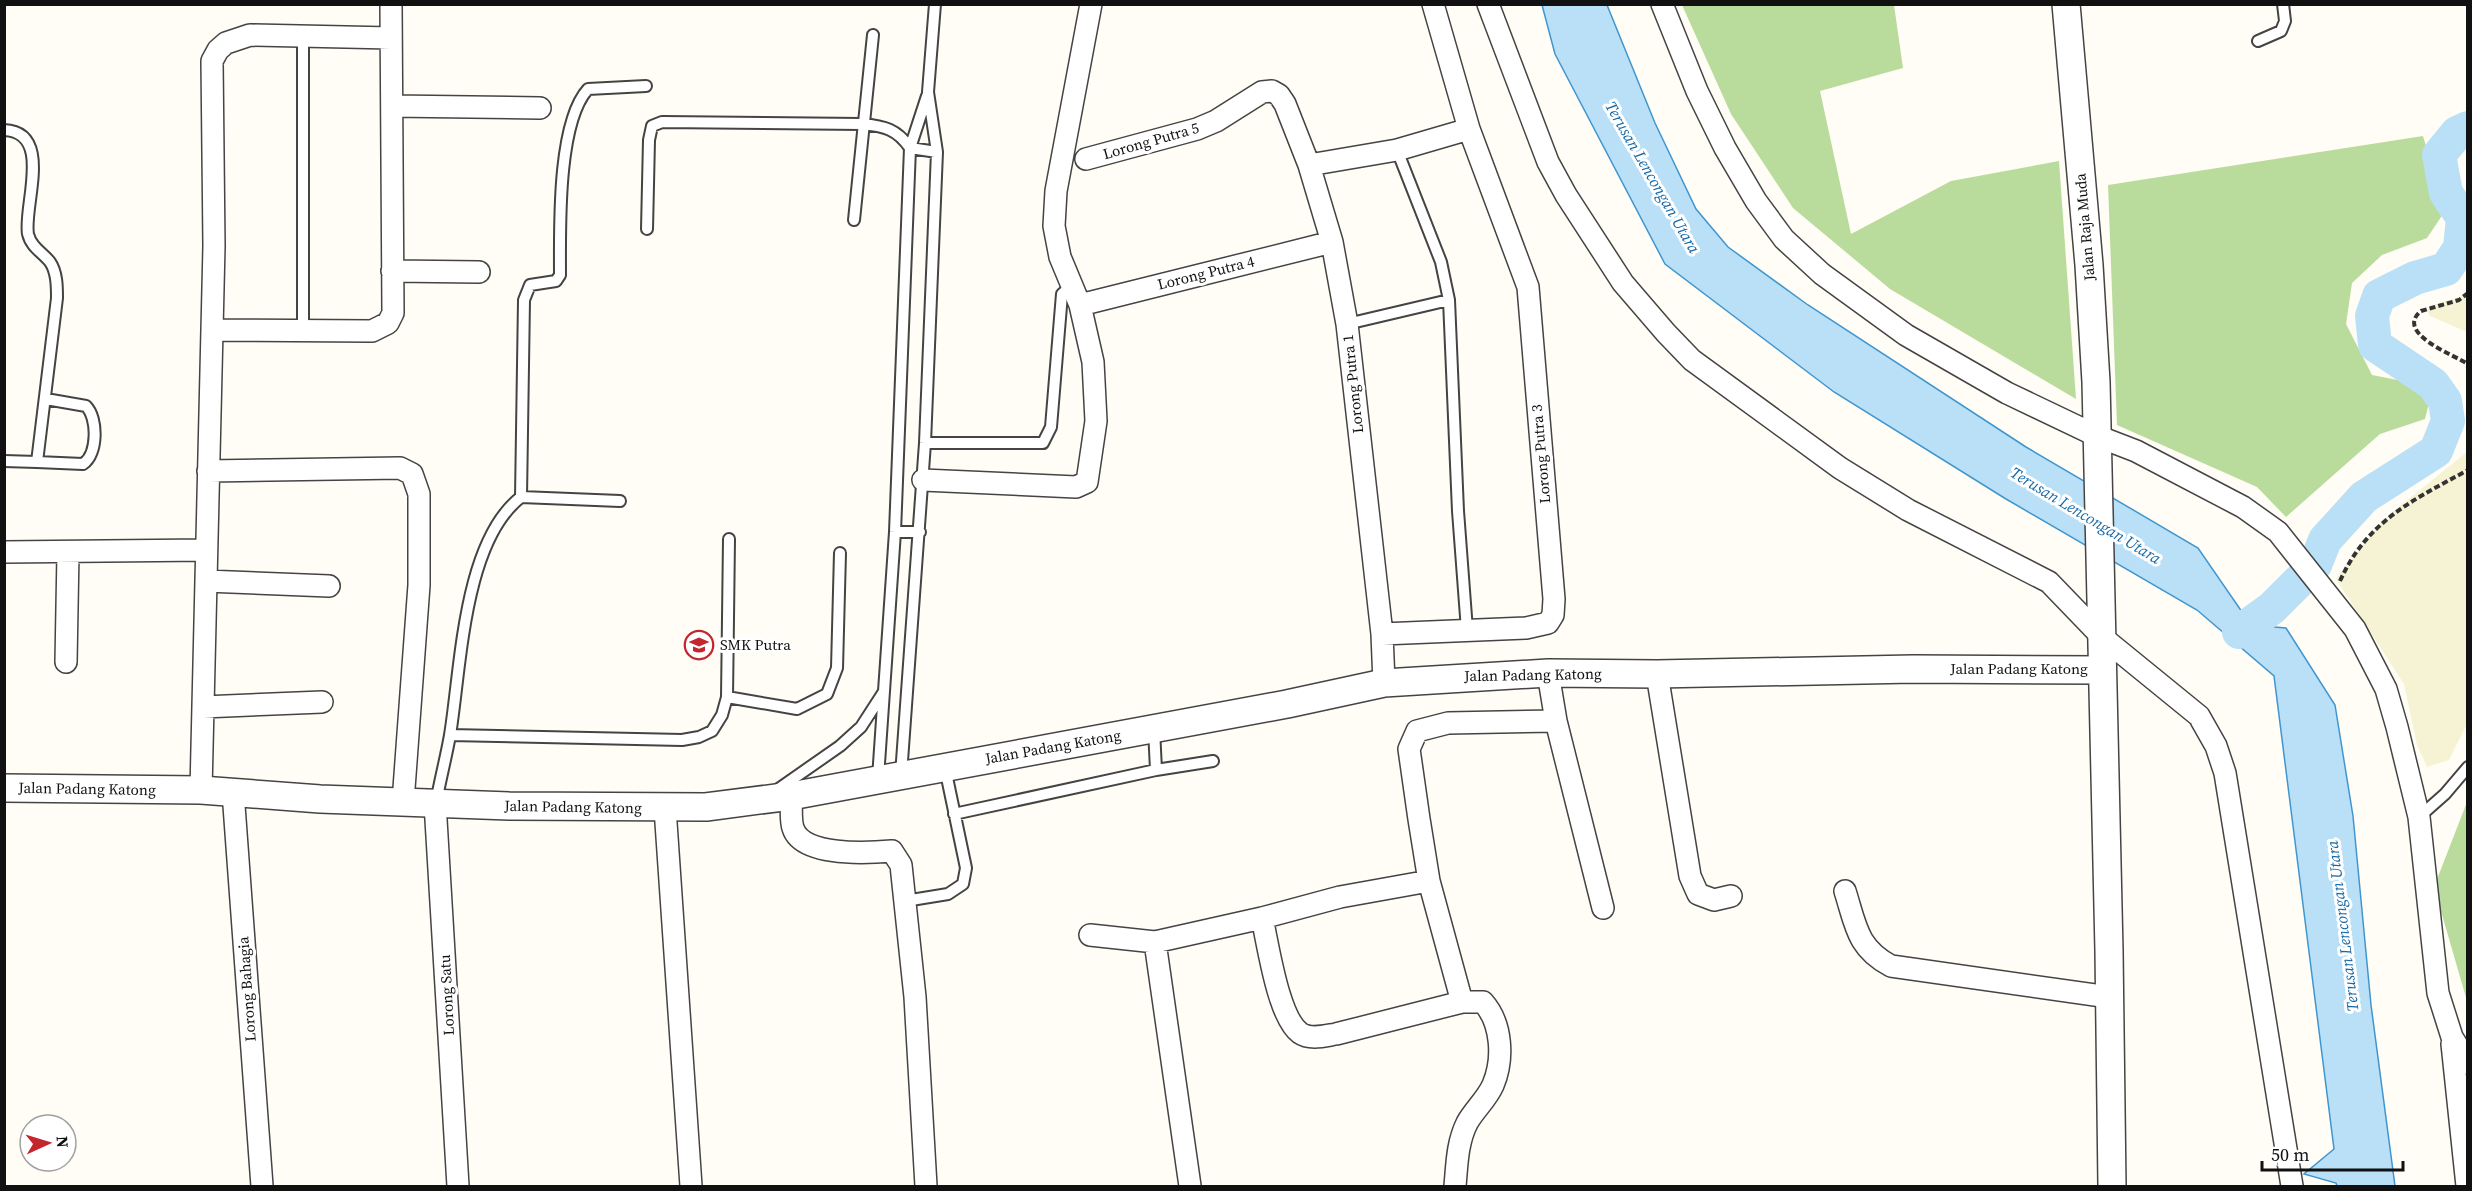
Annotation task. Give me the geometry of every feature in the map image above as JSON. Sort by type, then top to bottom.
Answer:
[{"type":"street","points":[[212,330],[381,329],[388,323],[393,313],[391,4]]},
{"type":"street","points":[[922,480],[1076,487],[1087,482],[1096,421],[1093,362],[1075,296],[1060,257],[1054,226],[1056,191],[1091,4]]},
{"type":"street","name":"Lorong Putra 3","points":[[1382,634],[1539,626],[1548,623],[1553,615],[1554,599],[1528,287],[1469,129],[1434,4]]},
{"type":"street","points":[[1488,4],[1548,162],[1566,195],[1623,283],[1692,360],[1840,468],[1908,510],[2049,582],[2102,637],[2191,708],[2207,727],[2216,746],[2230,808],[2292,1186]]},
{"type":"street","points":[[1662,4],[1697,91],[1725,148],[1756,201],[1784,239],[1822,274],[1906,335],[2007,393],[2098,443],[2136,451],[2243,507],[2278,532],[2355,629],[2386,689],[2420,817],[2438,993],[2452,1037],[2467,1186]]},
{"type":"street","name":"Jalan Raja Muda","points":[[2066,4],[2089,264],[2098,443],[2112,1186]]},
{"type":"street","points":[[201,790],[212,330],[212,61],[218,50],[226,43],[243,36],[391,38]]},
{"type":"street","name":"Lorong Putra 5","points":[[1086,159],[1197,129],[1216,121],[1262,92],[1279,95]]},
{"type":"street","name":"Lorong Putra 1","points":[[1279,95],[1310,165],[1332,242],[1347,324],[1382,634],[1384,683]]},
{"type":"street","points":[[392,106],[540,108]]},
{"type":"street","points":[[1310,165],[1397,150],[1469,129]]},
{"type":"street","name":"Lorong Putra 4","points":[[1075,296],[1332,242]]},
{"type":"street","points":[[392,271],[479,272]]},
{"type":"street","points":[[208,471],[400,468],[412,474],[418,494],[419,585],[403,802]]},
{"type":"street","points":[[4,552],[206,550]]},
{"type":"street","points":[[66,662],[68,553]]},
{"type":"street","points":[[206,581],[329,586]]},
{"type":"street","name":"Jalan Padang Katong","points":[[4,788],[201,790],[321,800],[435,803],[665,808],[730,805],[791,796],[1384,683],[1548,673],[1657,674],[1913,669],[2102,670]]},
{"type":"street","points":[[1548,673],[1556,721],[1603,908]]},
{"type":"street","points":[[1657,674],[1689,876],[1698,894],[1714,900],[1731,896]]},
{"type":"street","points":[[203,707],[322,702]]},
{"type":"street","points":[[1462,1002],[1429,881],[1409,749],[1417,731],[1448,723],[1556,721]]},
{"type":"street","name":"Lorong Bahagia","points":[[232,792],[262,1186]]},
{"type":"street","points":[[791,796],[793,830],[807,845],[828,850],[892,851],[900,865],[915,997],[926,1186]]},
{"type":"street","name":"Lorong Satu","points":[[435,803],[458,1186]]},
{"type":"street","points":[[665,808],[691,1186]]},
{"type":"street","points":[[1090,935],[1155,942],[1262,918],[1340,897],[1429,881]]},
{"type":"street","points":[[1845,891],[1861,941],[1874,957],[1892,966],[2109,997]]},
{"type":"street","points":[[1262,918],[1286,1014],[1300,1033],[1316,1037],[1336,1034],[1462,1002],[1483,1002],[1494,1015],[1500,1050],[1493,1086],[1468,1123],[1460,1143],[1455,1186]]},
{"type":"street","points":[[1155,942],[1190,1186]]},
{"type":"street","points":[[2452,1037],[2468,1063]]},
{"type":"lane","points":[[889,777],[920,532],[937,152],[928,92],[935,4]]},
{"type":"lane","points":[[2258,41],[2283,28],[2283,4]]},
{"type":"lane","points":[[855,220],[862,124],[873,35]]},
{"type":"lane","points":[[303,36],[303,330]]},
{"type":"lane","points":[[521,497],[524,300],[530,285],[556,281],[560,275],[564,169],[578,100],[588,89],[646,86]]},
{"type":"lane","points":[[889,777],[885,690],[895,532],[910,148],[928,92]]},
{"type":"lane","points":[[647,229],[649,140],[652,126],[662,122],[862,124],[886,127],[897,132],[910,148],[937,152]]},
{"type":"lane","points":[[4,130],[20,135],[27,143],[33,159],[28,235],[39,253],[50,262],[56,280],[56,317],[37,462]]},
{"type":"lane","points":[[1397,150],[1441,262],[1449,300],[1458,512],[1467,630]]},
{"type":"lane","points":[[925,443],[1043,443],[1051,427],[1062,294],[1075,296]]},
{"type":"lane","points":[[1347,324],[1449,300]]},
{"type":"lane","points":[[4,461],[83,464],[89,460],[93,443],[92,414],[86,405],[46,399]]},
{"type":"lane","points":[[435,803],[450,735],[472,590],[498,525],[512,504],[521,497],[620,501]]},
{"type":"lane","points":[[895,532],[920,532]]},
{"type":"lane","points":[[450,735],[682,740],[699,737],[712,731],[722,715],[727,697],[729,539]]},
{"type":"lane","points":[[727,697],[797,709],[827,694],[837,668],[840,553]]},
{"type":"lane","points":[[764,799],[840,746],[861,727],[885,690]]},
{"type":"lane","points":[[1154,728],[1156,770]]},
{"type":"lane","points":[[954,814],[1156,770],[1213,761]]},
{"type":"lane","points":[[905,901],[948,894],[963,884],[966,868],[945,767]]},
{"type":"lane","points":[[2420,817],[2445,794],[2468,767]]},
{"type":"path","points":[[2468,293],[2458,300],[2421,311],[2416,315],[2415,322],[2421,338],[2468,364]]},
{"type":"path","points":[[2327,595],[2367,537],[2402,507],[2468,470]]},
{"type":"shaded area","points":[[2467,295],[2467,332],[2430,316],[2427,310],[2433,305]]},
{"type":"shaded area","points":[[2467,452],[2467,724],[2449,760],[2427,767],[2417,745],[2404,684],[2336,579],[2383,520]]},
{"type":"green space","points":[[1682,5],[1894,5],[1903,68],[1820,91],[1851,234],[1951,181],[2059,161],[2076,399],[1890,289],[1793,208],[1731,114]]},
{"type":"green space","points":[[2423,136],[2445,211],[2427,238],[2382,255],[2352,283],[2346,324],[2372,375],[2433,387],[2425,419],[2380,434],[2286,517],[2257,487],[2117,425],[2108,185]]},
{"type":"green space","points":[[2467,802],[2467,1001],[2434,887]]},
{"type":"water","name":"Terusan Lencongan Utara","points":[[1542,5],[1607,5],[1655,123],[1696,209],[1728,247],[1808,305],[2026,447],[2198,548],[2251,625],[2286,628],[2335,705],[2353,816],[2371,1005],[2395,1186],[2337,1186],[2336,1183],[2304,1174],[2334,1149],[2274,676],[2197,610],[2006,499],[1834,392],[1665,264],[1555,54]]},
{"type":"waterway","points":[[2239,632],[2272,608],[2315,565],[2325,540],[2364,497],[2436,451],[2448,421],[2445,401],[2433,384],[2375,345],[2372,316],[2379,296],[2415,278],[2446,269],[2460,248],[2463,218],[2446,193],[2439,155],[2457,133],[2468,128]]},
{"type":"place","name":"SMK Putra","points":[[699,645]]}]
